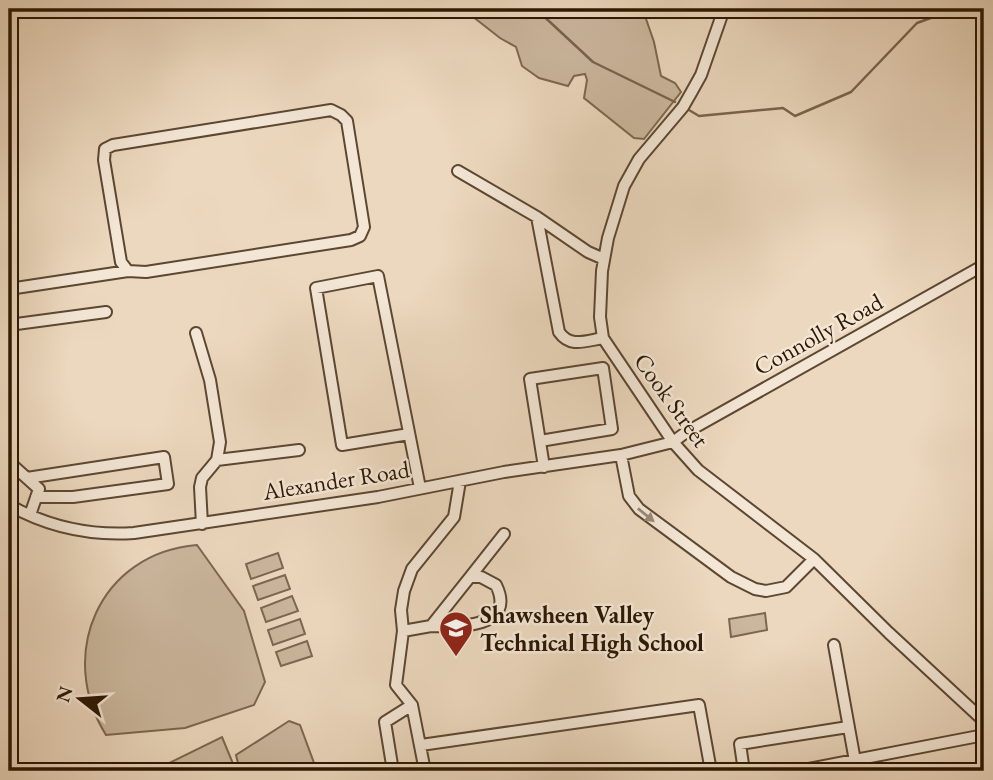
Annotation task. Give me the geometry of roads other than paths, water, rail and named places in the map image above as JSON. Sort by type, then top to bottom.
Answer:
[{"type":"street","name":"Cook Street","points":[[724,9],[701,75],[691,93],[639,159],[624,186],[604,259],[600,309],[603,338],[673,442],[706,477],[814,559],[984,721]]},
{"type":"street","points":[[9,289],[313,247],[360,236],[364,227],[347,121],[331,110],[113,145],[105,149],[104,160],[121,262],[128,271]]},
{"type":"street","points":[[458,171],[537,217],[588,252],[604,259]]},
{"type":"street","points":[[537,217],[559,332],[564,340],[572,343],[603,338]]},
{"type":"street","name":"Connolly Road","points":[[673,442],[696,426],[984,265]]},
{"type":"street","points":[[409,434],[342,445],[316,288],[378,276],[420,488]]},
{"type":"street","points":[[9,325],[106,313]]},
{"type":"street","points":[[196,333],[210,380],[220,442],[217,460],[202,478],[201,524]]},
{"type":"street","points":[[540,441],[612,429],[603,368],[530,379],[544,467]]},
{"type":"street","name":"Alexander Road","points":[[9,505],[59,527],[114,535],[378,497],[621,455],[673,442]]},
{"type":"street","points":[[217,460],[299,450]]},
{"type":"street","points":[[621,455],[629,496],[639,509],[744,585],[766,591],[786,587],[814,559]]},
{"type":"street","points":[[27,478],[164,457],[168,484],[73,497],[36,497]]},
{"type":"street","points":[[9,462],[39,489],[30,515]]},
{"type":"street","points":[[425,771],[412,705],[396,685],[403,631],[401,610],[412,569],[454,517],[460,481]]},
{"type":"street","points":[[431,626],[505,534]]},
{"type":"street","points":[[403,631],[490,620],[497,615],[502,603],[496,585],[481,577],[470,578]]},
{"type":"street","points":[[834,645],[855,761]]},
{"type":"street","points":[[393,771],[384,722],[412,705]]},
{"type":"street","points":[[421,745],[699,705],[711,771]]},
{"type":"street","points":[[744,771],[740,744],[848,727]]},
{"type":"street","points":[[798,771],[984,735]]},
{"type":"waterway","points":[[536,9],[593,62],[675,102]]},
{"type":"waterway","points":[[689,110],[699,116],[783,108],[795,116],[851,92],[917,23],[955,9]]},
{"type":"place","name":"Shawsheen Valley Technical High School","points":[[456,658]]}]
